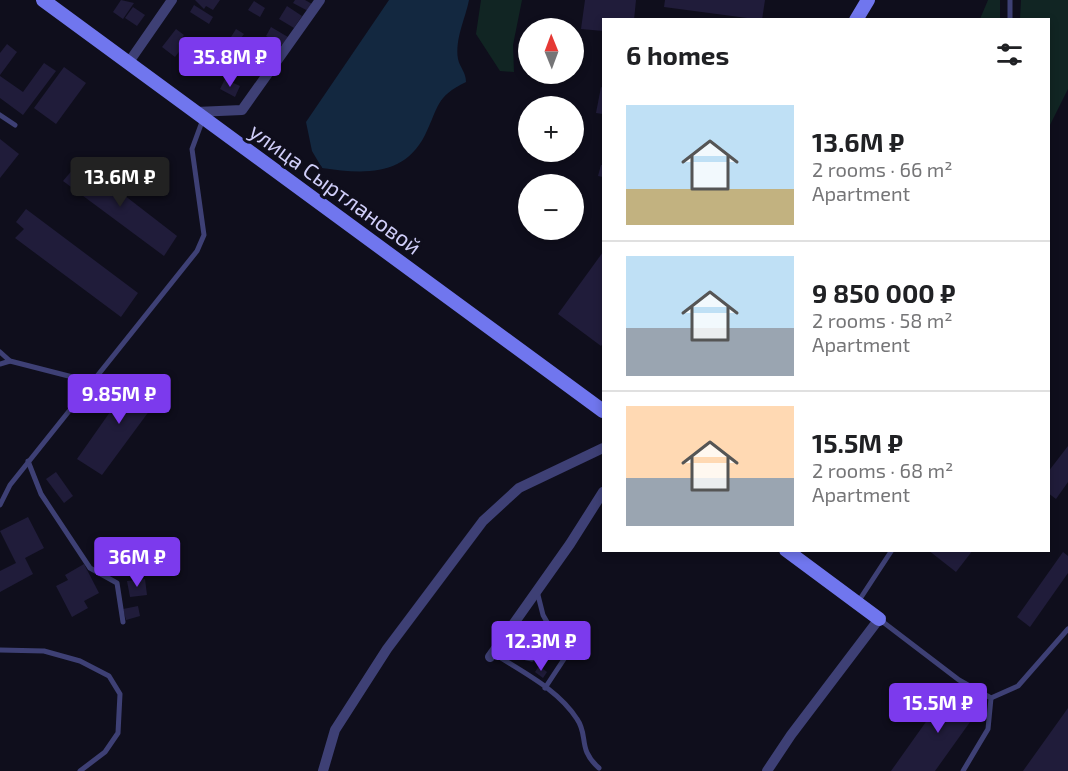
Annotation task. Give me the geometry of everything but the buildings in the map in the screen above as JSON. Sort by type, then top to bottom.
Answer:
[{"type":"street","name":"улица Сыртлановой","points":[[44,0],[602,410]]},
{"type":"street","points":[[129,63],[172,0]]},
{"type":"street","points":[[200,115],[242,111],[320,0]]},
{"type":"street","points":[[857,18],[868,0]]},
{"type":"street","points":[[323,771],[335,730],[431,588],[483,521],[519,488],[602,448]]},
{"type":"street","points":[[492,655],[602,494]]},
{"type":"street","points":[[767,771],[791,735],[879,619],[789,552]]},
{"type":"lane","points":[[1010,0],[1010,18]]},
{"type":"lane","points":[[0,115],[15,125]]},
{"type":"lane","points":[[0,505],[9,485],[197,251],[204,235],[192,149],[200,115]]},
{"type":"lane","points":[[0,352],[10,361],[92,382]]},
{"type":"lane","points":[[0,364],[10,361]]},
{"type":"lane","points":[[28,461],[42,494],[90,568],[117,583],[123,622]]},
{"type":"lane","points":[[858,602],[891,552]]},
{"type":"lane","points":[[537,591],[543,615],[552,631],[560,634],[570,650],[545,688]]},
{"type":"lane","points":[[879,619],[959,681],[991,698]]},
{"type":"lane","points":[[991,698],[1018,686],[1068,629]]},
{"type":"lane","points":[[504,638],[518,656],[532,659],[552,631]]},
{"type":"lane","points":[[0,650],[44,651],[80,661],[109,676],[120,694],[118,733],[105,752],[80,771]]},
{"type":"lane","points":[[492,655],[545,688],[579,720],[587,758],[599,768]]},
{"type":"lane","points":[[963,771],[988,729],[991,698]]},
{"type":"green space","points":[[481,0],[522,0],[513,45],[514,72],[500,71],[476,34]]},
{"type":"green space","points":[[988,0],[1000,0],[1000,18],[980,18]]},
{"type":"green space","points":[[1021,0],[1068,0],[1068,89],[1050,125],[1050,18],[1020,18]]},
{"type":"water","points":[[389,0],[469,0],[457,51],[466,82],[443,98],[425,135],[406,159],[381,170],[352,171],[322,168],[312,151],[306,122]]}]
